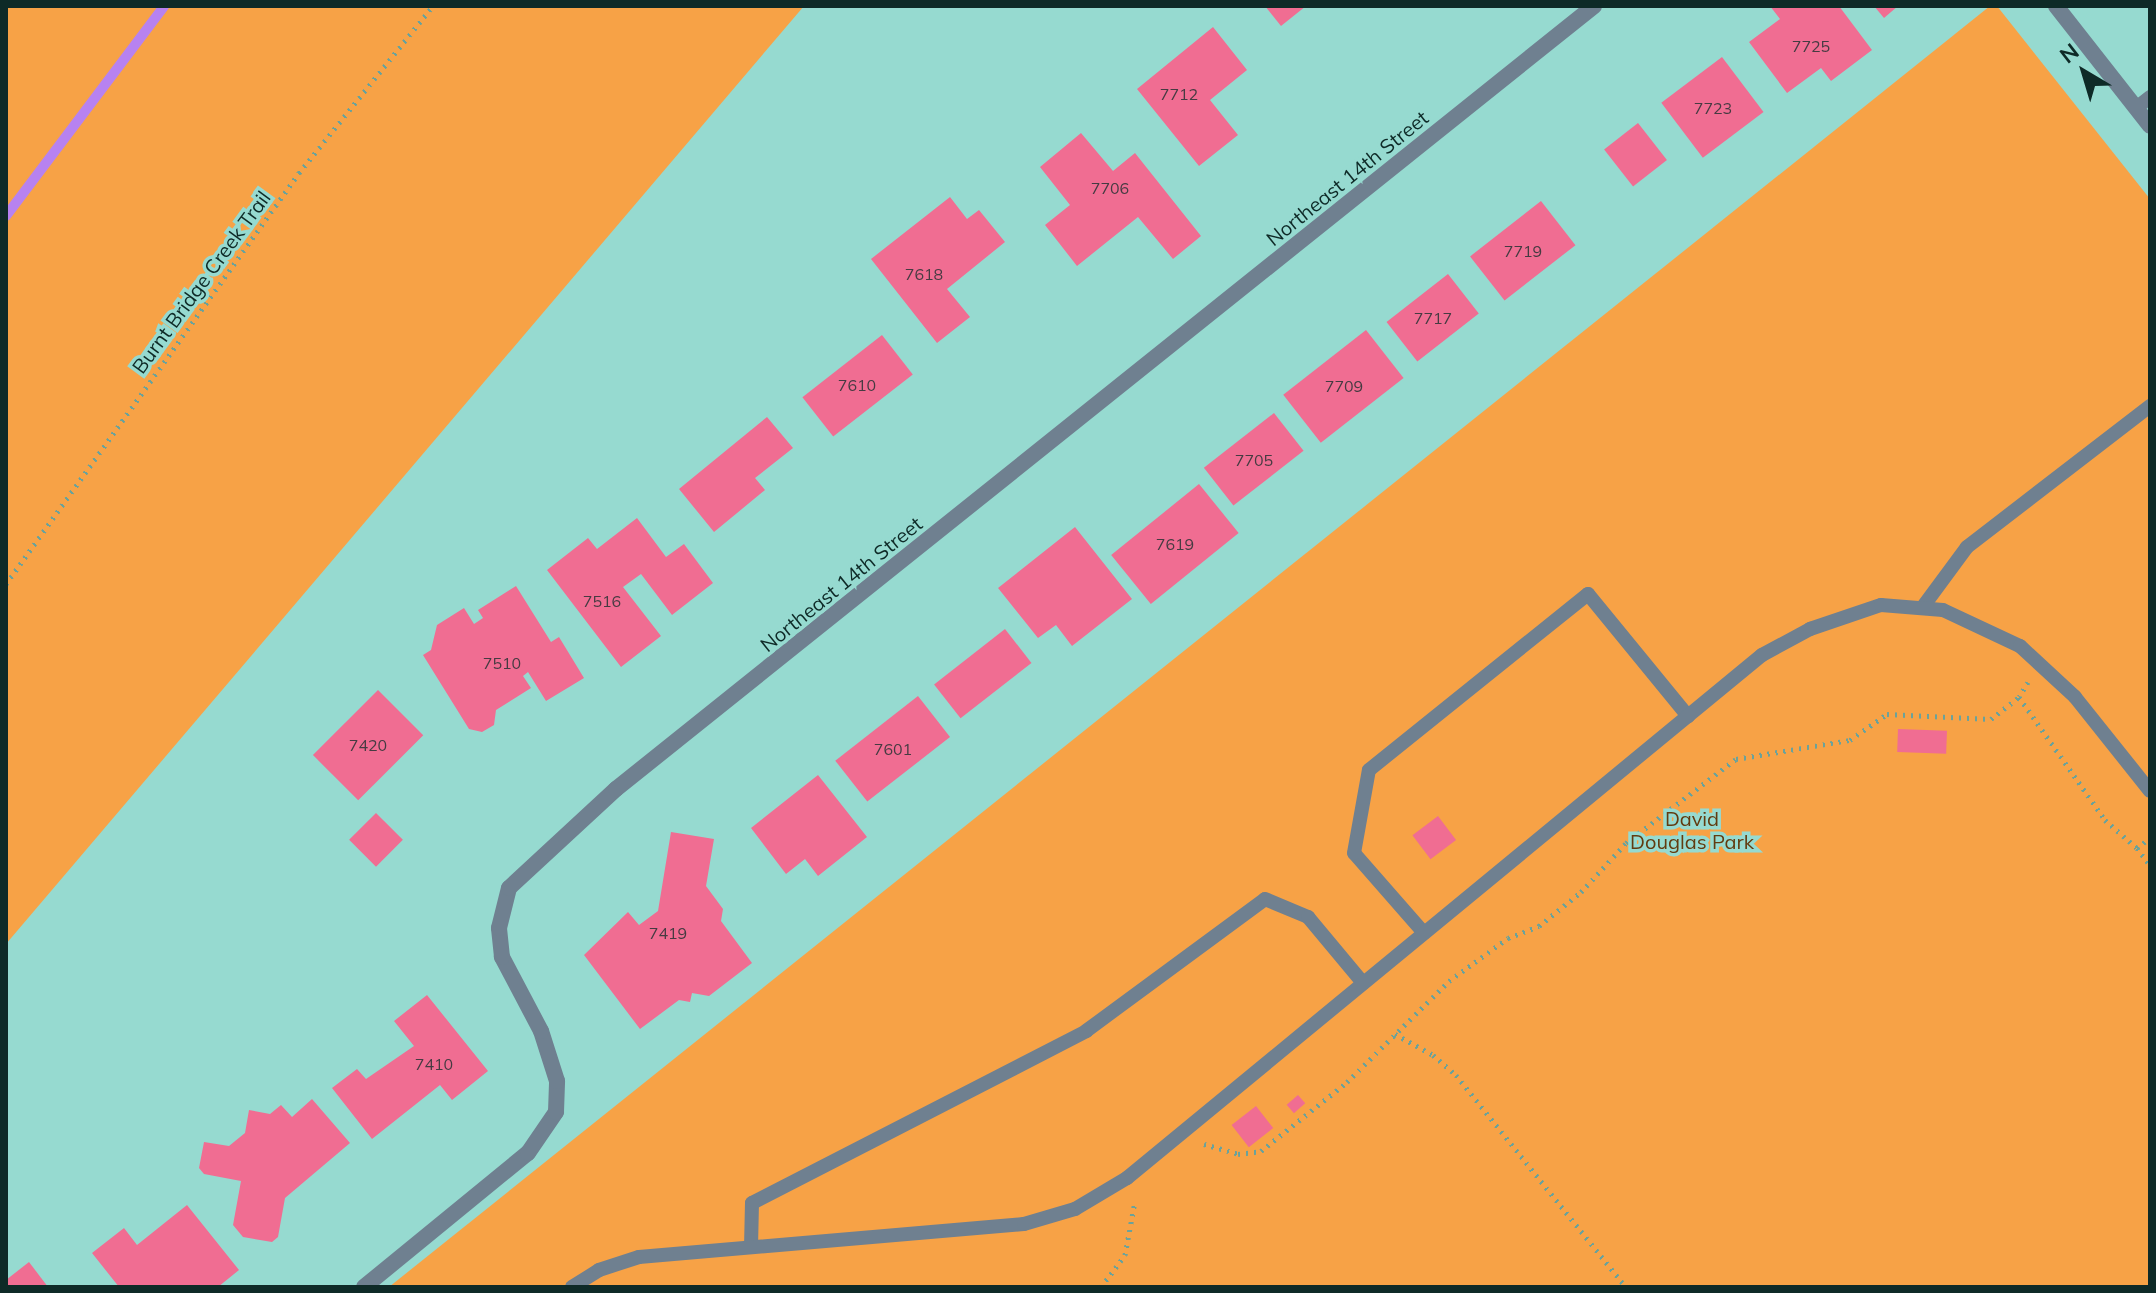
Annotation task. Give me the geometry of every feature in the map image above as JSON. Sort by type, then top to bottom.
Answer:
[{"type":"street","name":"Northeast 14th Street","points":[[364,1287],[528,1153],[556,1112],[557,1081],[541,1031],[502,957],[499,928],[509,888],[616,789],[1594,6]]},
{"type":"street","points":[[2056,6],[2150,126]]},
{"type":"lane","points":[[2136,108],[2150,97]]},
{"type":"lane","points":[[1922,608],[1967,547],[2150,406]]},
{"type":"lane","points":[[1424,933],[1354,853],[1369,770],[1588,594],[1688,716]]},
{"type":"lane","points":[[572,1287],[639,1257],[1024,1224],[1075,1209],[1127,1178],[1762,655],[1810,629],[1881,605],[1943,610],[2020,646],[2075,697],[2150,791]]},
{"type":"lane","points":[[751,1247],[752,1203],[1086,1031],[1265,899],[1308,917],[1363,983]]},
{"type":"path","name":"Burnt Bridge Creek Trail","points":[[6,584],[299,173],[433,6]]},
{"type":"path","points":[[1194,1152],[1206,1143],[1238,1154],[1261,1151],[1347,1082],[1449,981],[1508,938],[1539,926],[1581,892],[1626,843],[1736,759],[1850,740],[1887,714],[1991,719],[2019,697],[2039,664]]},
{"type":"path","points":[[2019,697],[2105,820],[2137,848],[2150,865]]},
{"type":"path","points":[[2137,848],[2150,838]]},
{"type":"path","points":[[1395,1034],[1433,1055],[1456,1075],[1626,1287]]},
{"type":"path","points":[[1101,1287],[1125,1255],[1136,1200],[1147,1190]]},
{"type":"green space","points":[[6,6],[804,6],[6,944]]},
{"type":"green space","name":"David Douglas Park","points":[[1990,6],[1997,6],[2150,199],[2150,1287],[389,1287]]},
{"type":"building","points":[[1265,6],[1306,6],[1281,26]]},
{"type":"building","points":[[1770,6],[1839,6],[1872,50],[1831,81],[1821,68],[1787,93],[1749,42],[1780,19]]},
{"type":"building","points":[[1874,6],[1898,6],[1884,18]]},
{"type":"building","points":[[1213,27],[1247,70],[1210,100],[1238,135],[1199,166],[1137,89]]},
{"type":"building","points":[[1722,57],[1764,112],[1703,158],[1661,103]]},
{"type":"building","points":[[1638,123],[1667,160],[1633,187],[1604,149]]},
{"type":"building","points":[[1081,133],[1113,171],[1135,153],[1201,236],[1173,259],[1138,217],[1077,266],[1045,225],[1070,205],[1040,167]]},
{"type":"building","points":[[950,197],[967,219],[979,210],[1005,242],[947,289],[970,317],[937,343],[871,259]]},
{"type":"building","points":[[1541,201],[1575,245],[1505,301],[1470,256]]},
{"type":"building","points":[[1448,274],[1479,313],[1417,361],[1387,322]]},
{"type":"building","points":[[1366,330],[1404,378],[1321,443],[1283,395]]},
{"type":"building","points":[[882,335],[913,374],[833,437],[802,397]]},
{"type":"building","points":[[1274,413],[1304,451],[1233,506],[1204,468]]},
{"type":"building","points":[[767,417],[793,448],[755,478],[765,490],[714,532],[679,489]]},
{"type":"building","points":[[1199,484],[1239,533],[1151,604],[1111,555]]},
{"type":"building","points":[[637,518],[666,557],[684,544],[713,583],[672,615],[641,574],[623,587],[661,636],[621,667],[547,570],[588,538],[597,549]]},
{"type":"building","points":[[1075,527],[1132,599],[1072,646],[1056,625],[1038,638],[998,588]]},
{"type":"building","points":[[516,586],[551,642],[559,637],[584,678],[546,701],[528,672],[523,676],[531,688],[496,710],[494,725],[482,732],[469,729],[423,655],[431,650],[437,625],[464,608],[474,624],[483,618],[478,610]]},
{"type":"building","points":[[1005,629],[1031,663],[961,718],[934,684]]},
{"type":"building","points":[[378,690],[423,735],[358,800],[313,755]]},
{"type":"building","points":[[918,696],[950,737],[867,802],[835,761]]},
{"type":"building","points":[[1898,729],[1947,731],[1946,754],[1897,752]]},
{"type":"building","points":[[818,775],[867,837],[818,876],[805,859],[786,874],[751,828]]},
{"type":"building","points":[[376,813],[403,840],[376,867],[349,840]]},
{"type":"building","points":[[1438,816],[1456,840],[1430,859],[1412,835]]},
{"type":"building","points":[[671,832],[714,839],[706,886],[723,909],[721,921],[752,963],[709,996],[692,993],[690,1002],[679,1000],[640,1029],[584,955],[628,912],[639,925],[658,911]]},
{"type":"building","points":[[427,995],[488,1071],[452,1100],[440,1085],[372,1139],[332,1088],[357,1069],[366,1079],[414,1046],[394,1021]]},
{"type":"building","points":[[1298,1095],[1305,1103],[1294,1113],[1287,1105]]},
{"type":"building","points":[[312,1099],[350,1143],[285,1198],[278,1237],[272,1242],[243,1237],[233,1225],[241,1181],[204,1174],[199,1168],[204,1142],[229,1146],[245,1133],[249,1110],[270,1114],[281,1105],[292,1117]]},
{"type":"building","points":[[1256,1106],[1273,1128],[1249,1147],[1232,1125]]},
{"type":"building","points":[[187,1205],[239,1270],[218,1287],[119,1287],[92,1253],[124,1228],[137,1245]]},
{"type":"building","points":[[29,1262],[48,1287],[6,1287],[6,1280]]},
{"type":"waterway","points":[[6,216],[164,6]]}]
